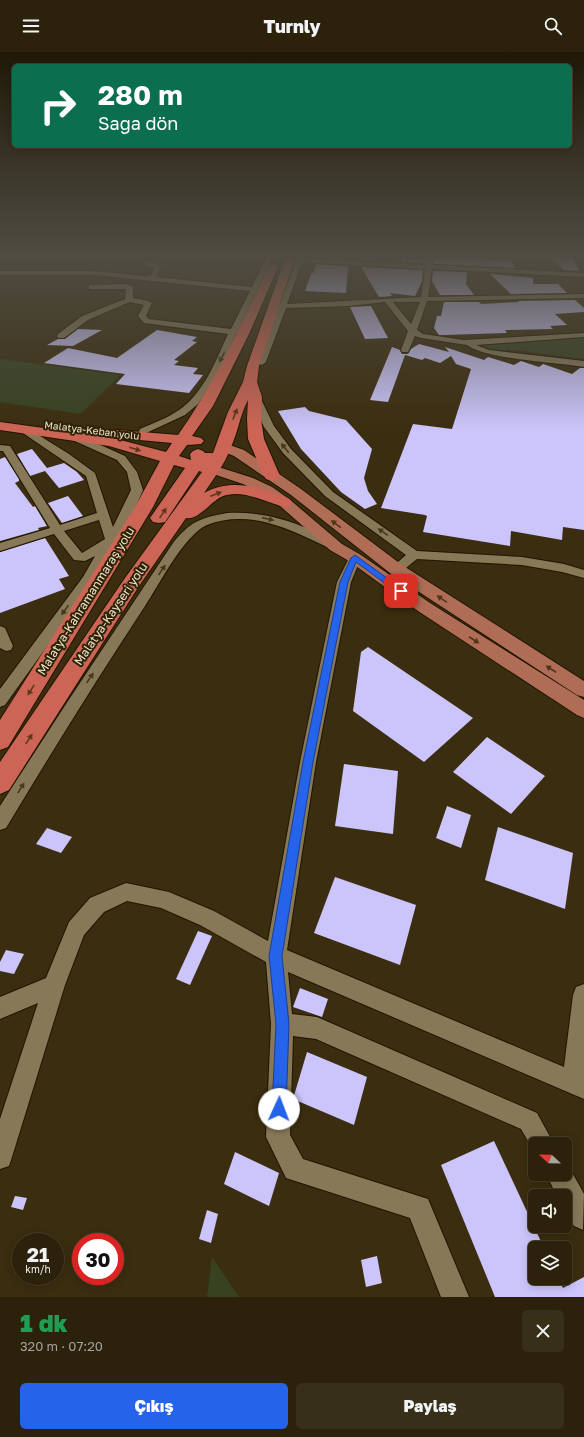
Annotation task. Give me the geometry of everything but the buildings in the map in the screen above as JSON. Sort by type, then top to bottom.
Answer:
[{"type":"highway","name":"Malatya-Kahramanmaraş yolu","points":[[0,740],[97,584],[167,463],[206,406],[236,349],[252,314]]},
{"type":"highway","points":[[272,476],[256,439],[254,419],[255,397],[250,382],[253,366],[274,314]]},
{"type":"highway","points":[[217,440],[245,362],[236,349]]},
{"type":"highway","points":[[217,440],[235,412],[262,362]]},
{"type":"highway","points":[[116,434],[144,431],[174,424],[206,406]]},
{"type":"highway","name":"Malatya-Keban yolu","points":[[0,419],[116,434],[183,440],[217,440]]},
{"type":"highway","name":"Malatya-Keban yolu","points":[[0,426],[124,445],[167,463],[199,468]]},
{"type":"highway","points":[[69,678],[73,645],[199,468],[198,454],[195,448],[183,440]]},
{"type":"highway","name":"Malatya-Kayseri yolu","points":[[0,783],[164,536],[199,468],[217,440]]},
{"type":"highway","points":[[126,516],[153,489]]},
{"type":"highway","points":[[164,536],[209,496],[228,489],[247,490],[284,502]]},
{"type":"main road","points":[[217,440],[272,476],[396,569],[584,690]]},
{"type":"main road","points":[[199,468],[267,490],[284,502],[336,547],[355,558],[424,607],[584,710]]},
{"type":"street","points":[[61,336],[75,323],[92,314]]},
{"type":"street","points":[[143,314],[142,316],[147,321],[235,332]]},
{"type":"street","points":[[144,431],[182,413],[195,402],[212,376],[243,314]]},
{"type":"street","points":[[262,362],[281,314]]},
{"type":"street","points":[[399,314],[414,331],[421,336],[471,343],[474,347],[488,352],[584,364]]},
{"type":"street","points":[[405,350],[414,331],[419,314]]},
{"type":"street","points":[[464,343],[584,335]]},
{"type":"street","points":[[255,397],[269,427],[287,451],[329,494],[414,555],[515,560],[569,569],[584,574]]},
{"type":"street","points":[[24,429],[91,475],[111,540]]},
{"type":"street","points":[[0,701],[88,579],[126,516],[137,490],[132,472],[121,458],[72,436]]},
{"type":"street","points":[[0,448],[6,448],[57,530],[78,557],[85,557],[111,540]]},
{"type":"street","points":[[0,547],[103,515]]},
{"type":"street","points":[[0,822],[80,693],[163,568],[194,527],[217,518],[258,516],[292,525],[336,547]]},
{"type":"street","points":[[396,569],[414,555]]},
{"type":"street","points":[[355,558],[344,582],[308,762],[276,956],[282,1024],[278,1138],[295,1169],[419,1208],[455,1297]]},
{"type":"street","points":[[0,631],[6,646]]},
{"type":"street","points":[[0,1157],[54,985],[76,929],[97,905],[126,892],[162,899],[207,918],[276,956],[579,1084],[584,995]]},
{"type":"street","points":[[0,1008],[54,985]]},
{"type":"street","points":[[282,1024],[317,1028],[529,1121],[538,1137]]},
{"type":"street","points":[[562,1181],[583,1218]]},
{"type":"green space","points":[[584,337],[584,359],[508,349],[506,351],[487,348],[481,344]]},
{"type":"green space","points":[[0,359],[120,375],[81,414],[0,402]]},
{"type":"green space","points":[[212,1257],[239,1297],[207,1297]]},
{"type":"route","points":[[279,1109],[282,1024],[276,956],[308,762],[344,582],[355,558],[401,591]]}]
